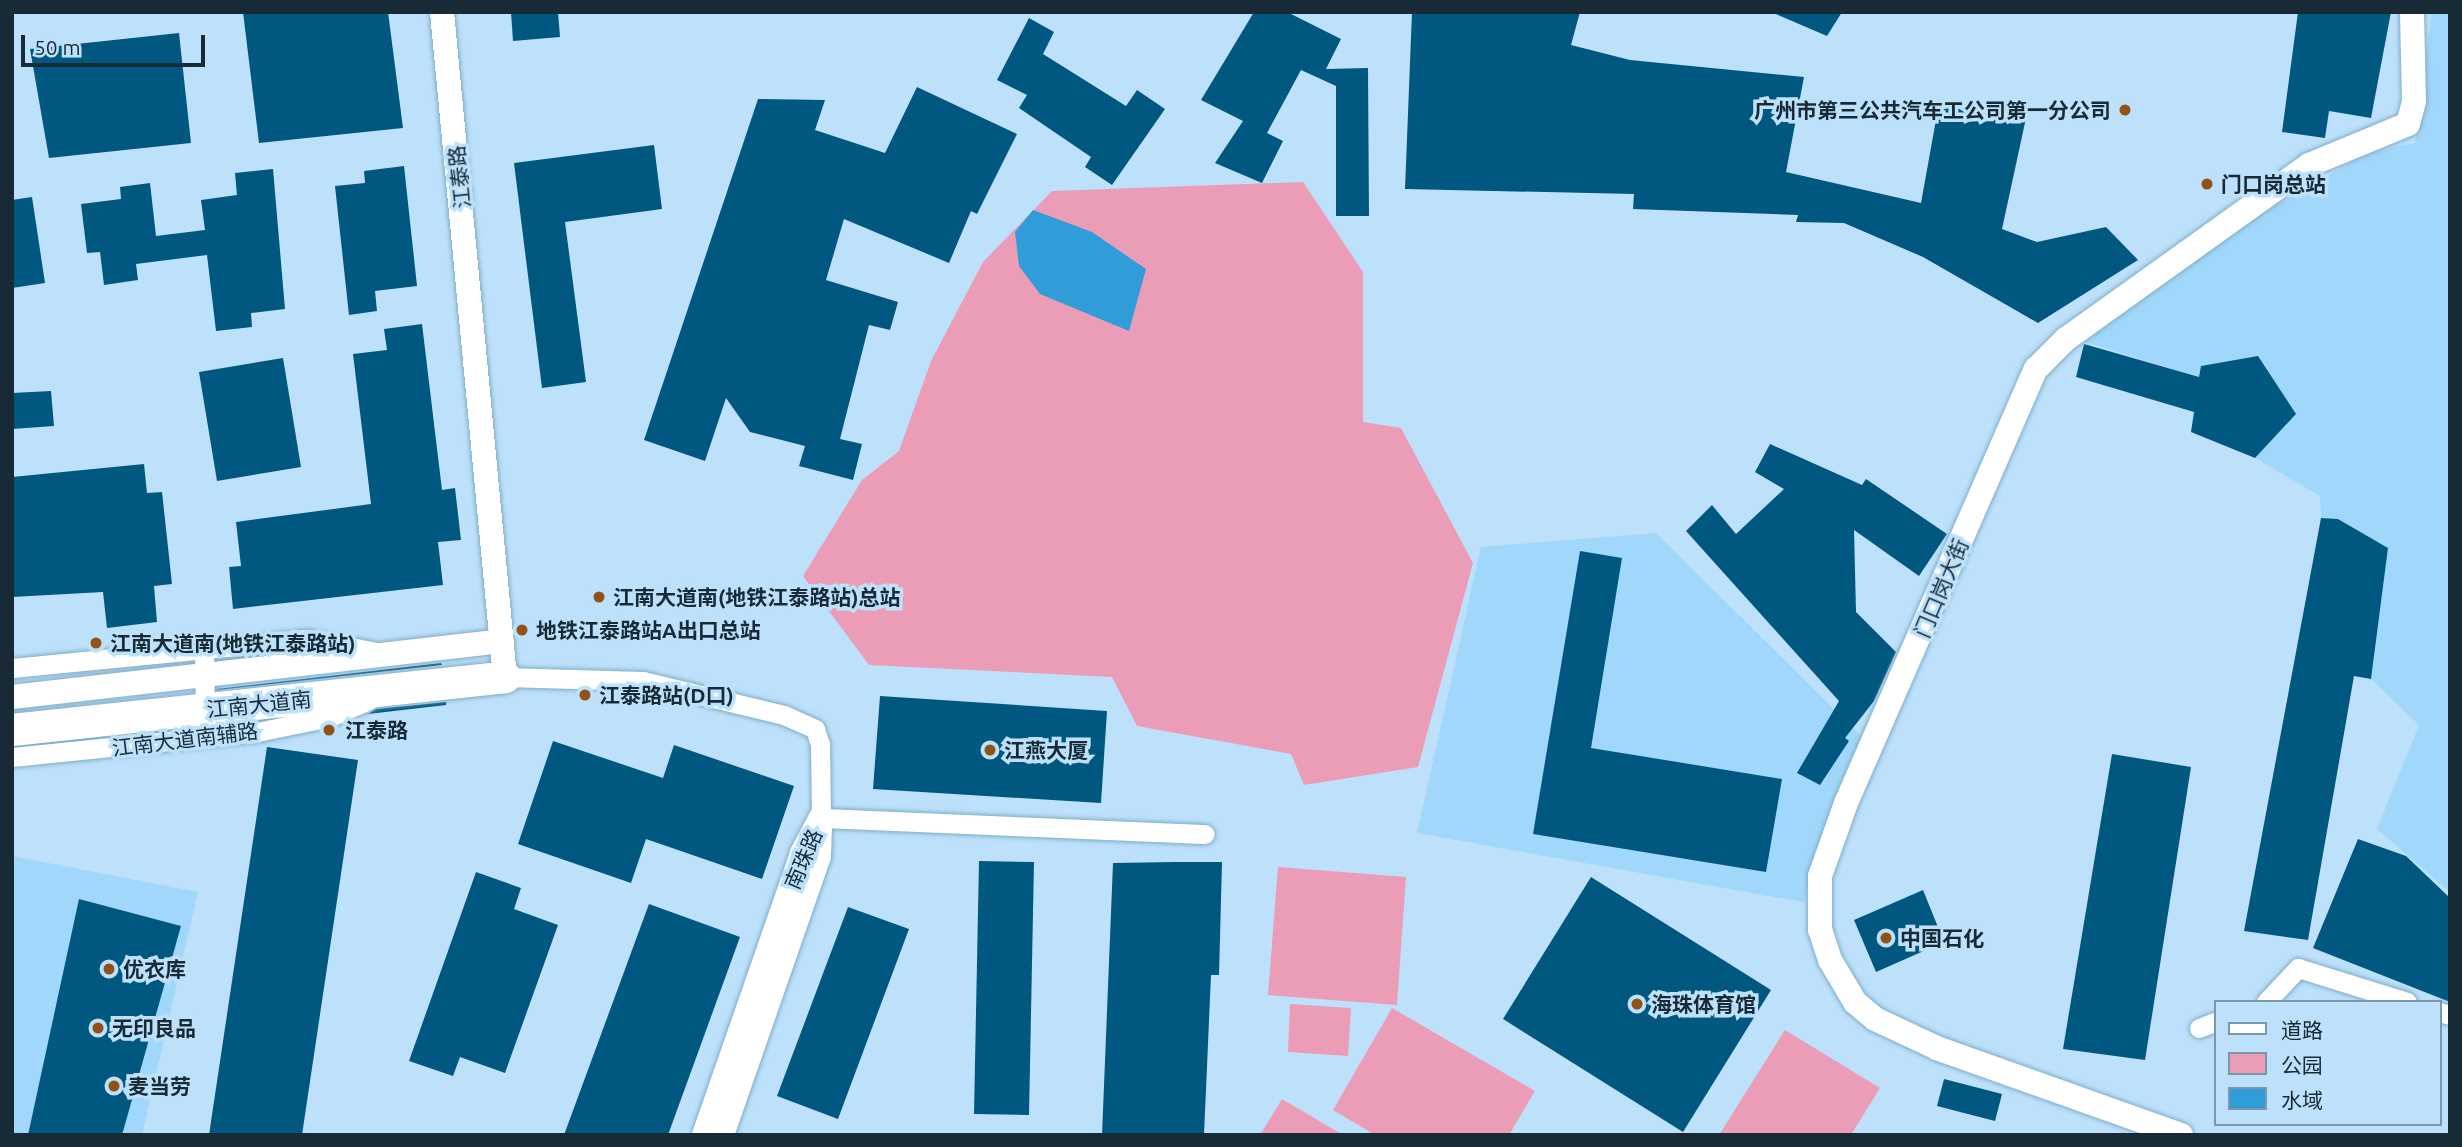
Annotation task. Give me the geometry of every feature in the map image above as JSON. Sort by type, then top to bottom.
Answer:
[{"type":"main road","name":"江南大道南","points":[[12,730],[206,724],[393,690],[505,677]]},
{"type":"street","name":"江泰路","points":[[442,12],[505,677]]},
{"type":"street","name":"门口岗大街","points":[[2181,1134],[1937,1048],[1875,1019],[1848,993],[1830,960],[1820,930],[1820,876],[1846,803],[2036,369],[2066,339],[2289,178],[2332,154],[2408,124],[2414,102],[2412,12]]},
{"type":"street","points":[[12,668],[308,639],[394,656]]},
{"type":"street","name":"江南大道南","points":[[12,697],[204,678],[502,641]]},
{"type":"street","points":[[204,648],[206,724]]},
{"type":"street","points":[[505,677],[643,681],[784,715],[815,729],[822,757],[821,818],[1205,834]]},
{"type":"street","name":"江南大道南辅路","points":[[12,757],[206,724]]},
{"type":"street","name":"南珠路","points":[[704,1135],[802,853],[821,818]]},
{"type":"street","name":"南珠路","points":[[722,1135],[819,856],[821,818]]},
{"type":"street","points":[[2268,1000],[2298,968],[2401,1000]]},
{"type":"shaded area","points":[[2432,12],[2450,12],[2450,892],[2377,829],[2419,725],[2371,679],[2388,548],[2339,519],[2321,518],[2320,496],[2255,458],[2296,414],[2258,356],[2201,366],[2199,377],[2085,342],[2246,223],[2368,153],[2415,143]]},
{"type":"shaded area","points":[[1656,533],[1864,739],[1803,902],[1417,833],[1481,547]]},
{"type":"shaded area","points":[[12,856],[198,892],[142,1135],[12,1135]]},
{"type":"green space","points":[[1303,182],[1363,272],[1363,422],[1401,428],[1473,563],[1418,767],[1304,785],[1291,754],[1137,726],[1112,677],[869,665],[803,576],[862,480],[899,451],[931,361],[983,262],[1052,191]]},
{"type":"green space","points":[[1278,867],[1406,877],[1397,1005],[1268,995]]},
{"type":"green space","points":[[1290,1004],[1351,1008],[1348,1056],[1288,1052]]},
{"type":"green space","points":[[1392,1008],[1535,1091],[1509,1135],[1375,1135],[1333,1110]]},
{"type":"green space","points":[[1785,1030],[1880,1088],[1851,1135],[1719,1135]]},
{"type":"green space","points":[[1282,1099],[1343,1135],[1260,1135]]},
{"type":"water","points":[[1033,210],[1092,232],[1146,269],[1129,331],[1040,294],[1019,266],[1015,232]]},
{"type":"building","points":[[243,12],[388,12],[403,128],[259,143]]},
{"type":"building","points":[[511,12],[558,12],[560,37],[513,41]]},
{"type":"building","points":[[1254,12],[1287,12],[1341,39],[1326,69],[1368,68],[1369,216],[1336,216],[1336,86],[1301,70],[1267,133],[1283,141],[1262,183],[1215,163],[1243,121],[1201,100]]},
{"type":"building","points":[[1412,12],[1580,12],[1571,45],[1630,60],[1804,77],[1786,172],[1921,203],[1939,103],[2026,118],[2002,229],[2037,242],[2106,227],[2138,260],[2038,323],[1923,257],[1844,223],[1796,222],[1798,215],[1633,209],[1634,194],[1405,189]]},
{"type":"building","points":[[1771,12],[1842,12],[1827,36]]},
{"type":"building","points":[[2298,12],[2391,12],[2371,118],[2329,111],[2325,138],[2282,132]]},
{"type":"building","points":[[1029,18],[1054,32],[1043,54],[1126,106],[1137,90],[1165,109],[1112,185],[1085,167],[1091,157],[1019,108],[1027,95],[997,80]]},
{"type":"building","points":[[179,33],[191,143],[49,158],[30,49]]},
{"type":"building","points":[[917,87],[1017,134],[977,214],[971,211],[949,263],[844,219],[826,280],[898,302],[890,330],[869,325],[840,439],[862,444],[853,480],[799,466],[805,446],[750,432],[726,398],[705,461],[644,440],[758,99],[825,100],[815,130],[885,153]]},
{"type":"building","points":[[654,145],[662,209],[565,222],[586,382],[542,388],[514,163]]},
{"type":"building","points":[[404,166],[417,286],[375,291],[377,311],[349,315],[335,186],[365,183],[364,171]]},
{"type":"building","points":[[273,169],[285,309],[251,313],[252,327],[216,331],[207,255],[136,264],[138,280],[104,285],[100,252],[87,253],[81,204],[121,199],[120,187],[150,183],[156,236],[205,230],[201,200],[237,195],[235,173]]},
{"type":"building","points":[[32,197],[45,283],[12,288],[12,200]]},
{"type":"building","points":[[422,324],[442,490],[455,488],[461,540],[438,542],[443,585],[233,609],[229,567],[241,566],[236,522],[371,504],[353,354],[387,350],[384,329]]},
{"type":"building","points":[[2084,344],[2199,377],[2201,366],[2258,356],[2296,414],[2255,458],[2191,432],[2194,412],[2076,377]]},
{"type":"building","points":[[283,358],[301,467],[217,481],[199,372]]},
{"type":"building","points":[[51,391],[54,426],[12,429],[12,393]]},
{"type":"building","points":[[1770,444],[1862,485],[1866,479],[1947,534],[1919,576],[1854,530],[1856,612],[1896,652],[1874,701],[1845,738],[1849,741],[1820,785],[1797,773],[1839,701],[1686,531],[1712,505],[1736,534],[1784,489],[1755,472]]},
{"type":"building","points":[[144,464],[147,493],[162,492],[172,584],[154,586],[157,622],[107,628],[103,592],[12,597],[12,477]]},
{"type":"building","points":[[2321,518],[2338,519],[2388,548],[2371,679],[2354,676],[2308,940],[2244,931]]},
{"type":"building","points":[[1580,551],[1622,558],[1591,748],[1782,779],[1766,872],[1533,834]]},
{"type":"building","points":[[442,665],[217,690],[217,689]]},
{"type":"building","name":"江燕大厦","points":[[880,696],[1107,711],[1101,803],[873,789]]},
{"type":"building","points":[[446,702],[446,705],[368,714],[376,709]]},
{"type":"building","points":[[553,741],[663,778],[674,745],[794,786],[762,879],[646,839],[631,883],[518,844]]},
{"type":"building","points":[[267,747],[358,760],[302,1135],[209,1135]]},
{"type":"building","points":[[2112,754],[2191,767],[2145,1060],[2063,1049]]},
{"type":"building","points":[[2358,839],[2406,856],[2450,898],[2450,1002],[2313,948]]},
{"type":"building","points":[[979,861],[1034,862],[1029,1115],[974,1114]]},
{"type":"building","points":[[1222,862],[1219,975],[1211,975],[1204,1135],[1102,1135],[1113,863]]},
{"type":"building","points":[[476,872],[521,888],[514,909],[558,925],[505,1073],[460,1057],[453,1076],[409,1061]]},
{"type":"building","name":"海珠体育馆","points":[[1591,877],[1771,990],[1683,1132],[1503,1019]]},
{"type":"building","points":[[1923,890],[1944,942],[1876,972],[1854,920]]},
{"type":"building","points":[[79,899],[181,926],[122,1135],[28,1135]]},
{"type":"building","points":[[649,904],[740,937],[668,1135],[564,1135]]},
{"type":"building","points":[[848,907],[909,929],[838,1119],[777,1096]]},
{"type":"building","points":[[1944,1079],[2002,1094],[1995,1121],[1937,1106]]},
{"type":"place","name":"广州市第三公共汽车工公司第一分公司","points":[[2125,110]]},
{"type":"place","name":"门口岗总站","points":[[2207,184]]},
{"type":"place","name":"江南大道南(地铁江泰路站)总站","points":[[599,597]]},
{"type":"place","name":"地铁江泰路站A出口总站","points":[[522,630]]},
{"type":"place","name":"江南大道南(地铁江泰路站)","points":[[96,643]]},
{"type":"place","name":"江泰路站(D口)","points":[[585,695]]},
{"type":"place","name":"江泰路","points":[[329,730]]},
{"type":"place","name":"江燕大厦","points":[[990,750]]},
{"type":"place","name":"中国石化","points":[[1886,938]]},
{"type":"place","name":"优衣库","points":[[109,969]]},
{"type":"place","name":"海珠体育馆","points":[[1637,1004]]},
{"type":"place","name":"无印良品","points":[[98,1028]]},
{"type":"place","name":"麦当劳","points":[[114,1086]]}]
